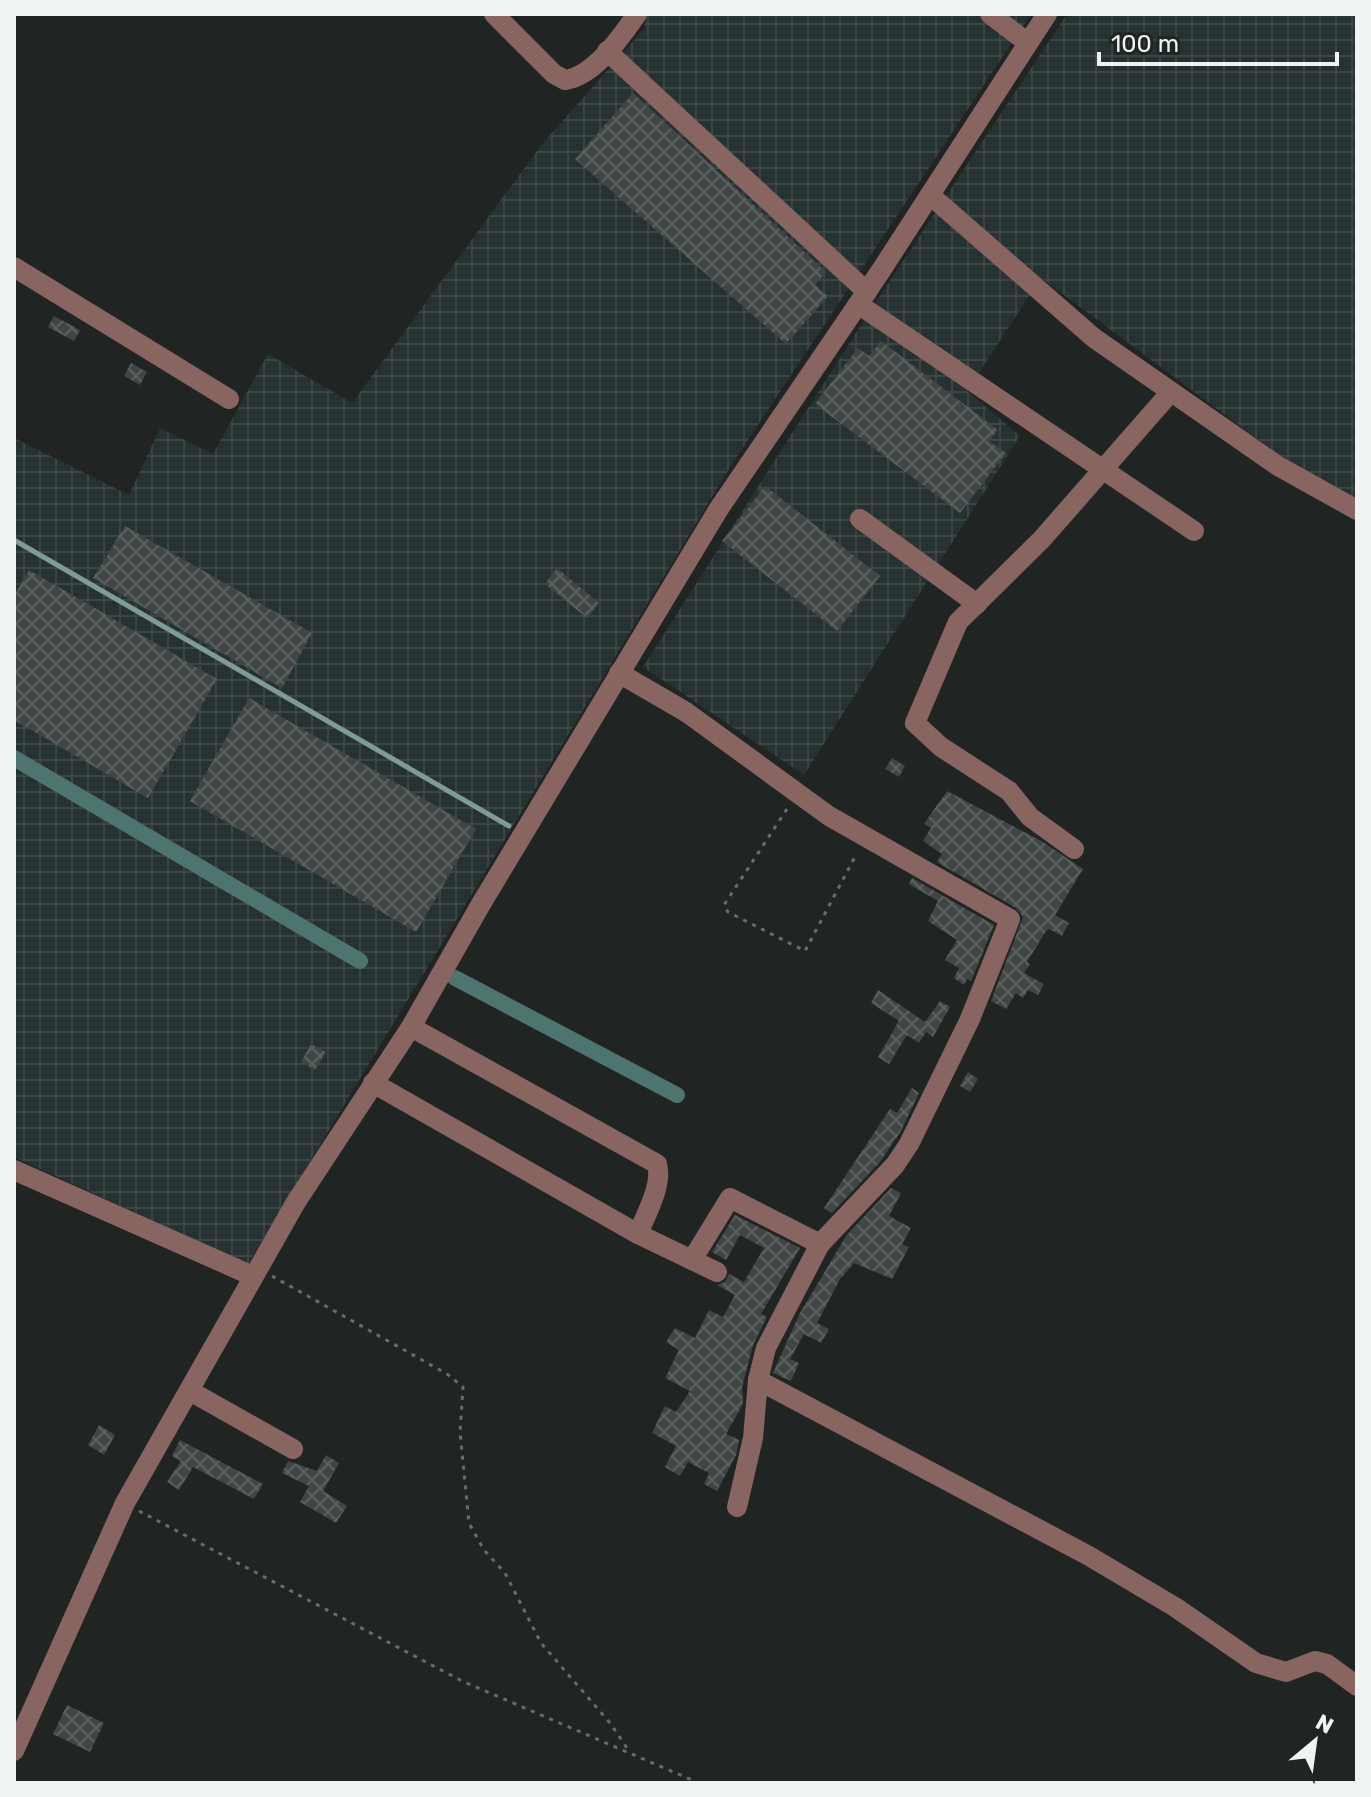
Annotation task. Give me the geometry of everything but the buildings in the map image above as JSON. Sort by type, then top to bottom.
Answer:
[{"type":"street","points":[[494,14],[554,74],[565,80],[581,75],[607,51],[637,14]]},
{"type":"street","points":[[990,14],[1028,43]]},
{"type":"street","points":[[14,1751],[125,1503],[256,1272],[411,1027],[718,510],[862,298],[1047,14]]},
{"type":"street","points":[[607,51],[862,298],[1194,531]]},
{"type":"street","points":[[930,195],[1094,338],[1278,466],[1357,510]]},
{"type":"street","points":[[14,267],[229,399]]},
{"type":"street","points":[[1074,849],[1030,817],[1009,791],[941,747],[915,723],[950,636],[977,604],[1042,539],[1170,393]]},
{"type":"street","points":[[860,519],[977,604]]},
{"type":"street","points":[[619,673],[686,712],[865,839],[1010,919],[970,1019],[909,1144],[895,1165],[820,1244],[775,1327],[758,1380],[753,1438],[737,1507]]},
{"type":"street","points":[[411,1027],[657,1164],[660,1173],[638,1234]]},
{"type":"street","points":[[373,1083],[638,1234],[717,1272]]},
{"type":"street","points":[[14,1170],[256,1272]]},
{"type":"street","points":[[692,1260],[730,1198],[820,1244]]},
{"type":"street","points":[[758,1380],[1089,1556],[1175,1607],[1256,1663],[1286,1672],[1315,1661],[1327,1664],[1357,1686]]},
{"type":"street","points":[[190,1391],[293,1449]]},
{"type":"path","points":[[798,793],[724,905],[728,912],[805,951],[865,839]]},
{"type":"path","points":[[256,1272],[447,1374],[463,1387],[460,1432],[469,1523],[484,1550],[505,1573],[541,1643],[610,1723],[629,1751]]},
{"type":"path","points":[[125,1503],[462,1681],[699,1783]]},
{"type":"shaded area","points":[[646,14],[1031,14],[732,464],[248,1264],[14,1157],[14,438],[129,495],[160,428],[213,454],[268,354],[352,403],[542,144],[644,29]]},
{"type":"shaded area","points":[[1067,14],[1357,14],[1357,502],[1298,469],[1041,278],[967,391],[1020,436],[804,775],[643,667],[868,314]]},
{"type":"waterway","points":[[14,540],[509,826]]},
{"type":"waterway","points":[[14,758],[360,961]]},
{"type":"waterway","points":[[455,978],[677,1095]]}]
